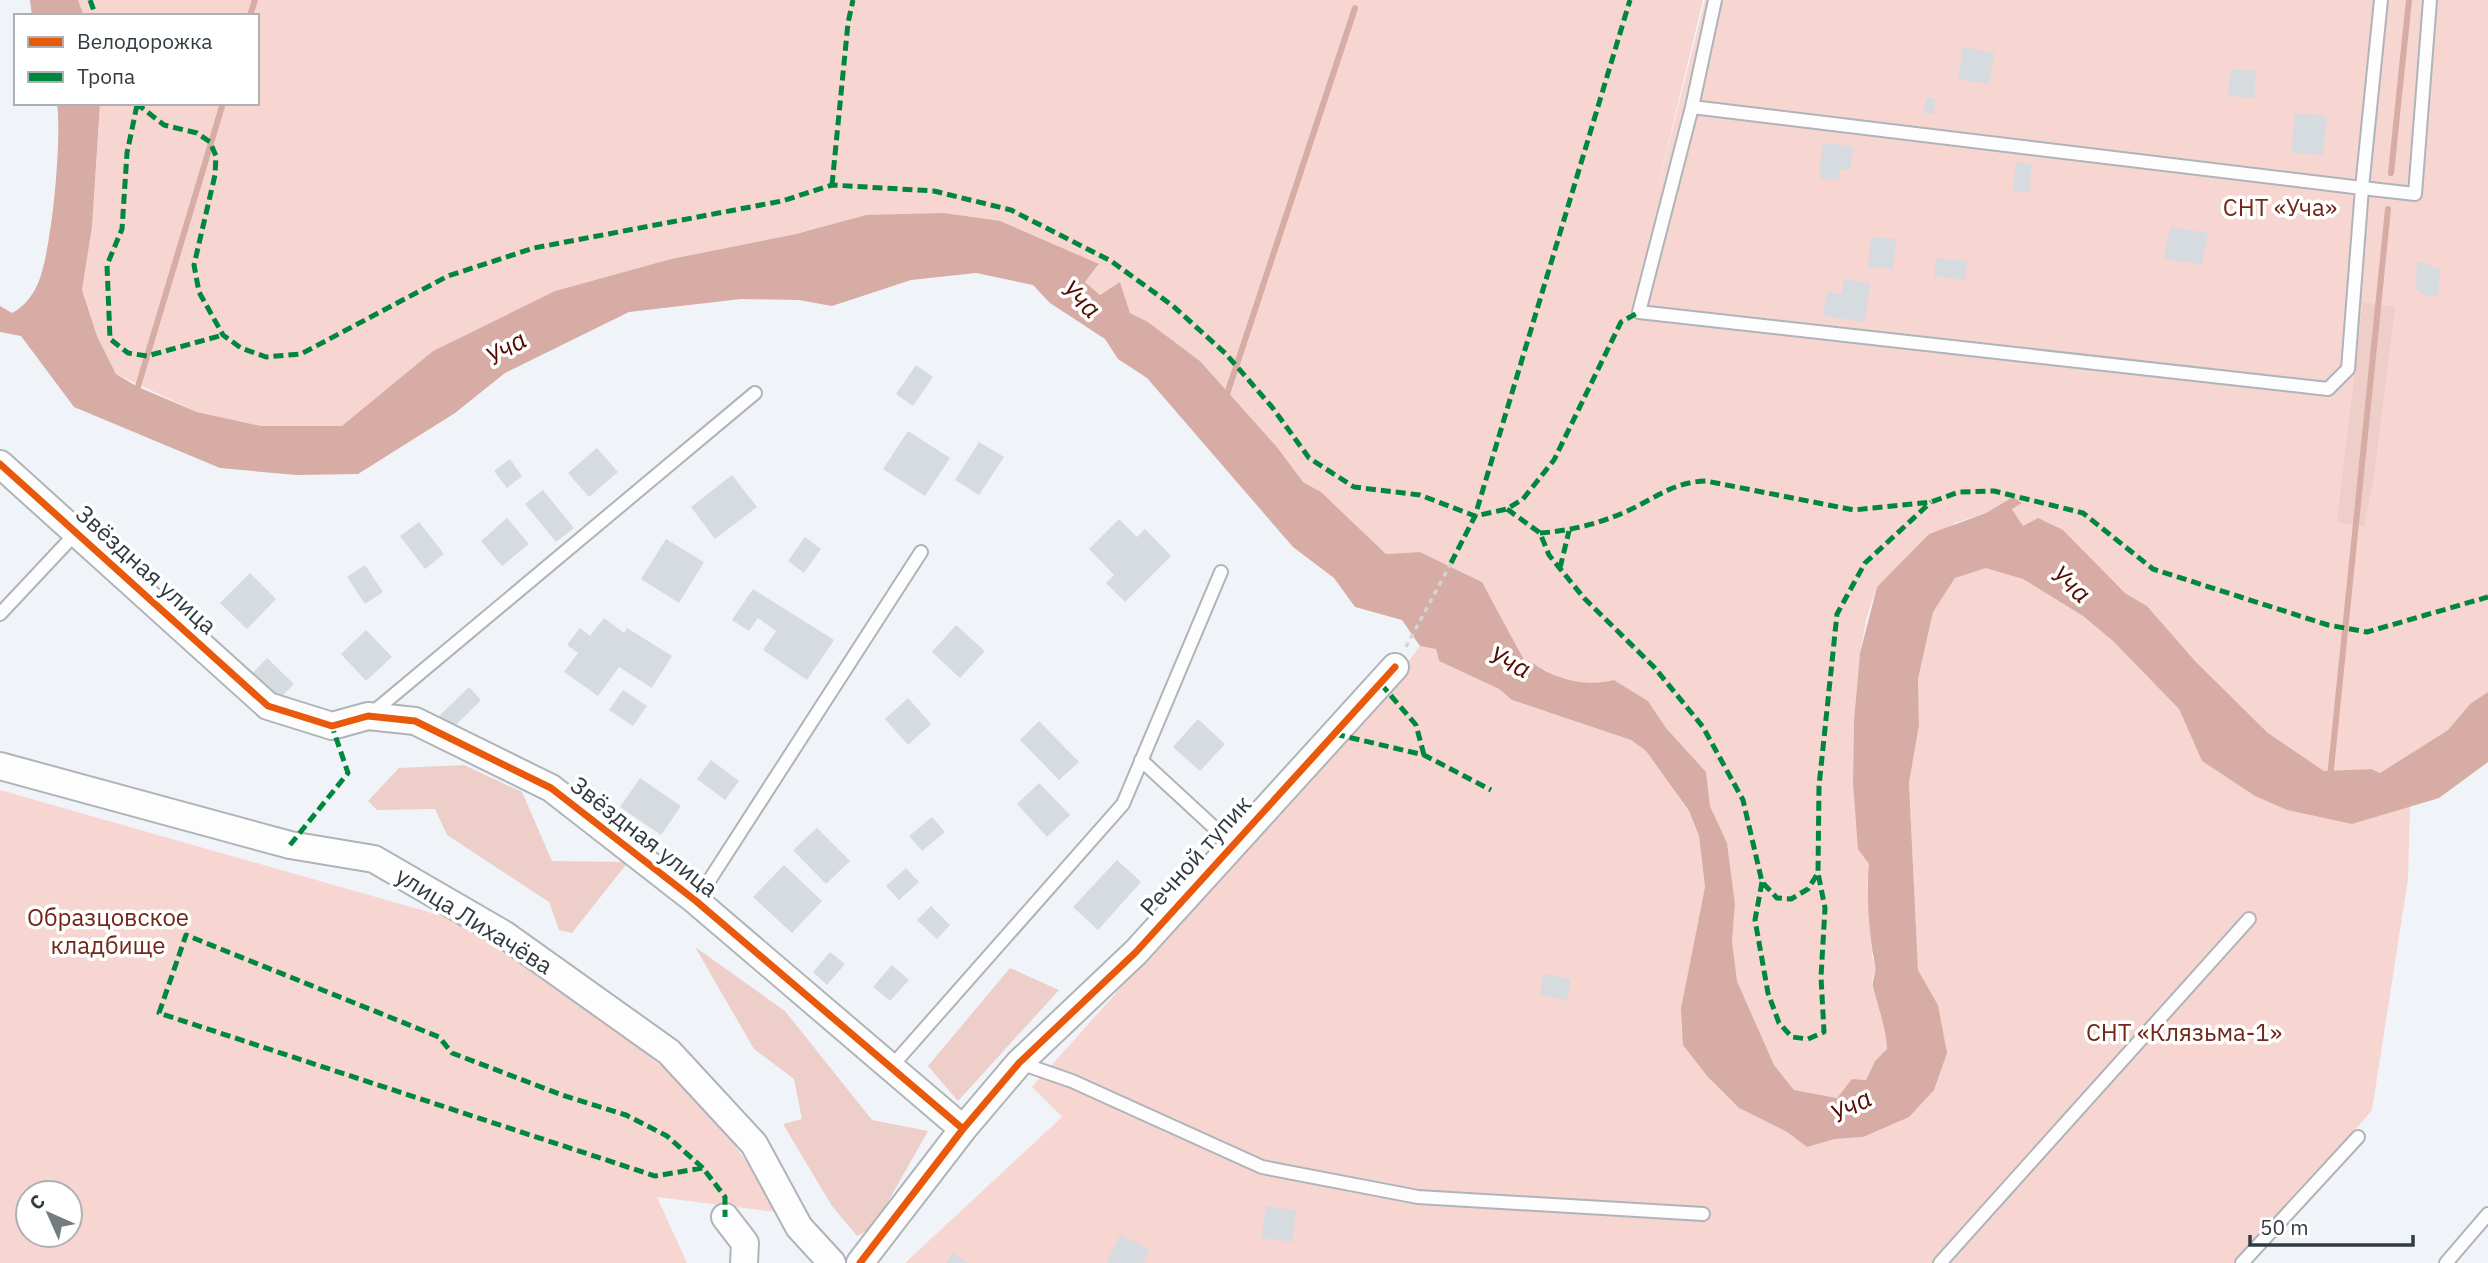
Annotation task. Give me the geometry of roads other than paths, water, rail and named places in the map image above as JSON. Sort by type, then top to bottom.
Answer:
[{"type":"street","name":"Звёздная улица","points":[[0,464],[268,706],[332,726],[368,716],[415,720],[551,788],[696,901],[963,1129]]},
{"type":"street","name":"Речной тупик","points":[[860,1263],[963,1129],[1019,1063],[1136,952],[1395,667]]},
{"type":"street","name":"улица Лихачёва","points":[[0,766],[290,845],[374,859],[505,935],[669,1052],[754,1144],[799,1227],[832,1263]]},
{"type":"street","points":[[725,1217],[745,1243],[744,1263]]},
{"type":"lane","points":[[1715,0],[1692,107],[1639,312],[2328,389],[2348,369],[2362,188],[2381,0]]},
{"type":"lane","points":[[1692,107],[2415,194],[2430,0]]},
{"type":"lane","points":[[368,716],[755,393]]},
{"type":"lane","points":[[0,614],[76,533]]},
{"type":"lane","points":[[696,901],[920,552]]},
{"type":"lane","points":[[891,1067],[1123,804],[1221,572]]},
{"type":"lane","points":[[1141,761],[1232,844]]},
{"type":"lane","points":[[1940,1263],[2249,919]]},
{"type":"lane","points":[[1019,1063],[1072,1081],[1262,1167],[1418,1197],[1703,1214]]},
{"type":"lane","points":[[2242,1263],[2358,1137]]},
{"type":"lane","points":[[2446,1263],[2488,1214]]},
{"type":"water","points":[[30,0],[78,0],[83,14],[32,14]]},
{"type":"water","name":"Уча","points":[[57,105],[100,105],[92,227],[82,290],[97,336],[116,374],[138,387],[197,412],[261,426],[342,426],[433,351],[555,291],[671,259],[796,234],[866,215],[944,213],[1000,221],[1099,264],[1085,282],[1100,295],[1120,282],[1130,313],[1148,322],[1200,361],[1277,447],[1303,482],[1321,492],[1386,554],[1420,552],[1482,582],[1524,660],[1569,680],[1591,683],[1614,680],[1648,701],[1666,728],[1706,772],[1710,806],[1727,843],[1735,904],[1732,941],[1737,981],[1774,1065],[1794,1090],[1837,1098],[1852,1079],[1866,1080],[1875,1061],[1887,1049],[1873,986],[1875,968],[1869,914],[1869,864],[1858,849],[1853,782],[1854,720],[1860,653],[1877,587],[1929,534],[1986,513],[2013,497],[2022,503],[2012,509],[2023,526],[2038,518],[2063,530],[2125,593],[2147,606],[2196,662],[2268,733],[2324,771],[2371,769],[2380,773],[2448,730],[2470,704],[2488,692],[2488,762],[2439,798],[2352,824],[2287,810],[2255,796],[2202,761],[2179,709],[2113,641],[2083,616],[2023,579],[1986,568],[1955,578],[1933,612],[1918,679],[1919,725],[1909,783],[1918,970],[1938,1005],[1947,1053],[1934,1090],[1909,1117],[1863,1137],[1835,1139],[1807,1147],[1787,1132],[1739,1108],[1708,1077],[1683,1045],[1681,1008],[1705,887],[1699,836],[1689,811],[1646,751],[1631,740],[1512,700],[1499,689],[1439,661],[1436,649],[1420,646],[1402,620],[1355,607],[1334,578],[1293,547],[1147,378],[1118,359],[1105,339],[1050,303],[1033,285],[976,273],[911,280],[832,306],[799,300],[741,299],[629,312],[505,373],[455,413],[358,474],[296,475],[220,468],[74,407],[21,336],[0,332],[0,306],[12,313],[24,304],[37,286],[44,265],[52,219]]},
{"type":"waterway","points":[[251,14],[255,0]]},
{"type":"waterway","points":[[2391,173],[2409,0]]},
{"type":"waterway","points":[[1227,394],[1355,8]]},
{"type":"waterway","points":[[136,393],[222,105]]},
{"type":"waterway","points":[[2330,778],[2388,209]]},
{"type":"park label","name":"СНТ «Уча»","points":[[2280,208]]},
{"type":"park label","name":"Образцовское кладбище","points":[[108,932]]},
{"type":"park label","name":"СНТ «Клязьма-1»","points":[[2184,1033]]}]
